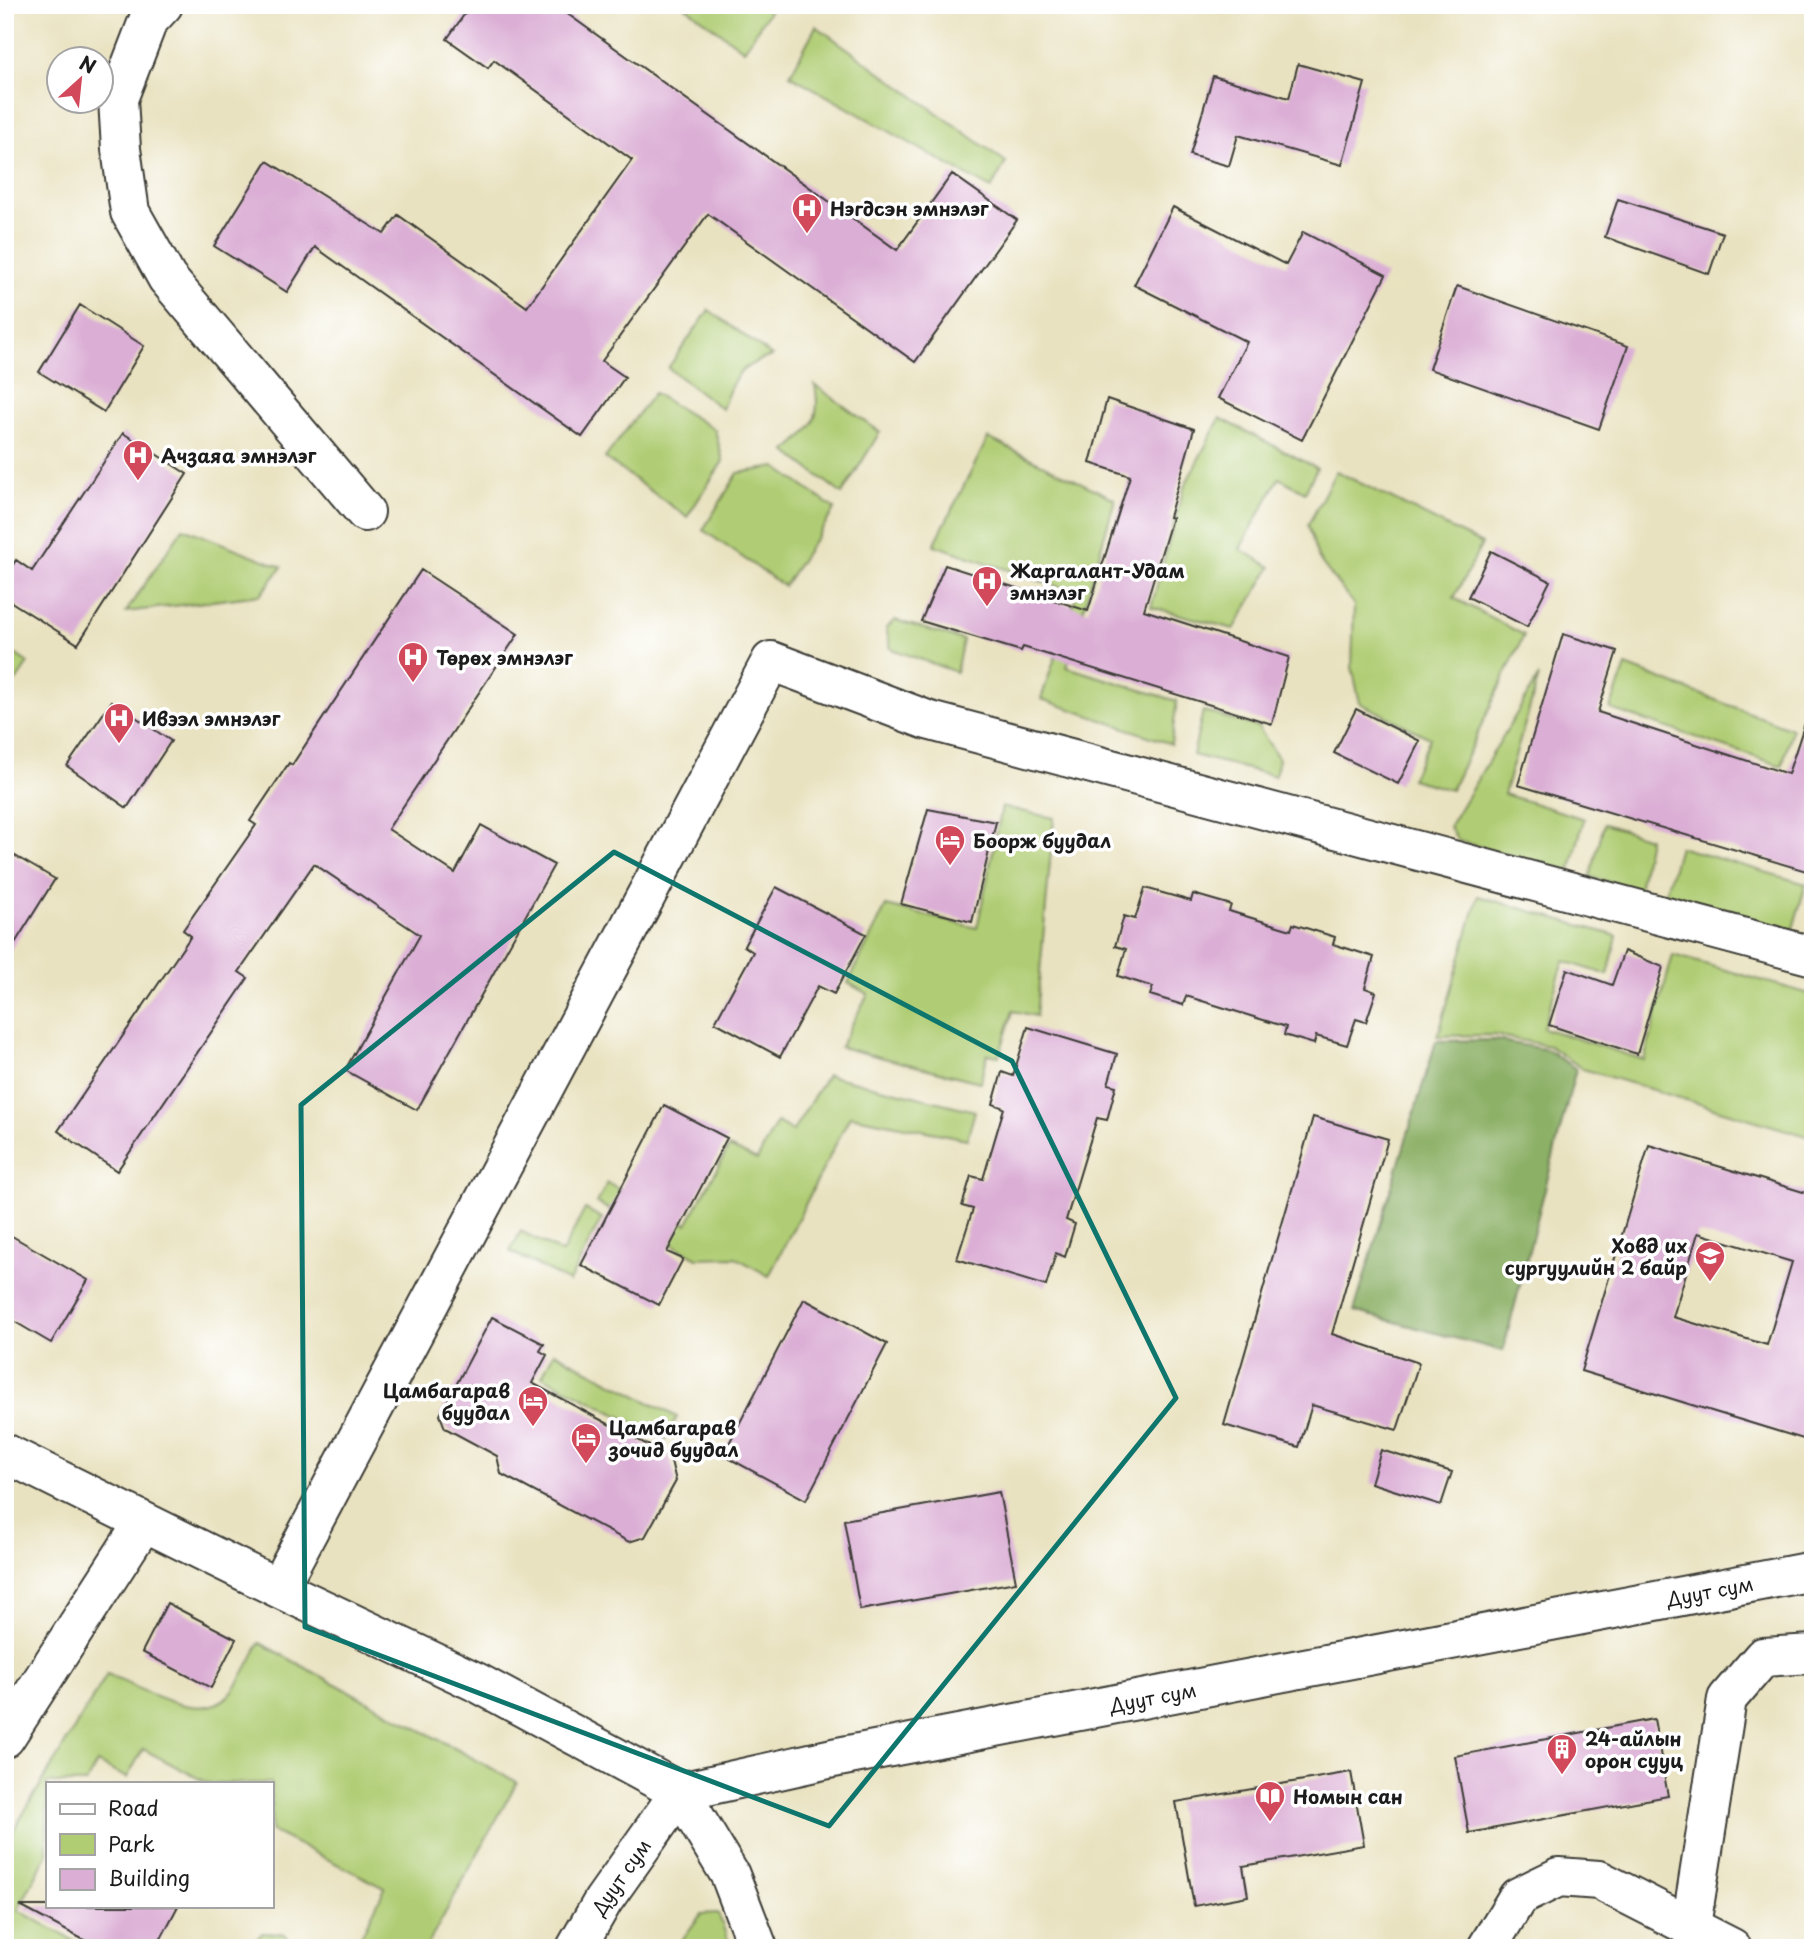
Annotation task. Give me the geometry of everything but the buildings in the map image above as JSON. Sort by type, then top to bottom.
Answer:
[{"type":"street","points":[[163,5],[148,21],[118,100],[121,149],[130,212],[167,278],[365,512]]},
{"type":"street","points":[[278,1588],[771,661],[927,720],[1813,956]]},
{"type":"street","points":[[5,1453],[478,1683],[680,1792],[730,1875],[758,1948]]},
{"type":"street","points":[[5,1738],[144,1522]]},
{"type":"street","name":"Дуут сум","points":[[576,1948],[603,1901],[680,1792],[833,1758],[1813,1571]]},
{"type":"street","points":[[1691,1926],[1727,1699],[1763,1657],[1813,1654]]},
{"type":"street","points":[[1487,1948],[1518,1897],[1559,1877],[1600,1880],[1732,1948]]},
{"type":"highlighted area","points":[[614,852],[1012,1061],[1176,1398],[829,1826],[305,1627],[301,1105]]},
{"type":"green space","points":[[683,5],[773,5],[744,50]]},
{"type":"green space","points":[[816,26],[1006,162],[991,189],[790,75]]},
{"type":"green space","points":[[709,310],[772,356],[751,364],[738,375],[722,409],[668,368]]},
{"type":"green space","points":[[815,385],[880,432],[842,494],[786,451],[802,437],[812,423],[817,407]]},
{"type":"green space","points":[[654,393],[715,430],[723,461],[687,517],[605,458]]},
{"type":"green space","points":[[1220,418],[1317,468],[1305,492],[1279,478],[1240,549],[1271,567],[1234,629],[1151,607],[1184,487]]},
{"type":"green space","points":[[988,438],[1115,499],[1067,667],[1177,701],[1171,744],[1041,699],[1077,593],[934,545]]},
{"type":"green space","points":[[776,467],[835,509],[784,586],[703,530],[738,473]]},
{"type":"green space","points":[[1336,471],[1482,544],[1454,598],[1524,635],[1451,790],[1411,779],[1430,738],[1360,703],[1352,667],[1354,605],[1318,558],[1308,525]]},
{"type":"green space","points":[[183,528],[282,567],[260,595],[126,612]]},
{"type":"green space","points":[[895,620],[963,640],[956,672],[891,649],[886,628]]},
{"type":"green space","points":[[5,647],[28,663],[5,697]]},
{"type":"green space","points":[[1626,666],[1792,729],[1782,766],[1610,709]]},
{"type":"green space","points":[[1539,676],[1504,794],[1584,819],[1570,872],[1459,841],[1449,827]]},
{"type":"green space","points":[[1203,711],[1258,727],[1279,759],[1275,776],[1193,755]]},
{"type":"green space","points":[[1002,807],[1054,818],[1036,1016],[1013,1011],[999,1056],[988,1054],[980,1082],[840,1047],[868,994],[848,983],[886,906],[977,928]]},
{"type":"green space","points":[[1604,824],[1649,838],[1639,890],[1590,877]]},
{"type":"green space","points":[[1679,847],[1806,884],[1792,932],[1664,897]]},
{"type":"green space","points":[[1478,896],[1617,936],[1608,975],[1564,961],[1543,1028],[1644,1060],[1673,955],[1813,995],[1813,1138],[1583,1069],[1549,1046],[1494,1035],[1438,1036]]},
{"type":"green space","points":[[1496,1040],[1548,1050],[1576,1069],[1503,1351],[1354,1311],[1436,1041]]},
{"type":"green space","points":[[827,1075],[975,1111],[967,1139],[850,1116],[769,1276],[735,1257],[697,1258],[597,1203],[607,1183],[687,1224],[729,1147],[757,1160],[777,1122],[793,1131]]},
{"type":"green space","points":[[585,1209],[602,1218],[569,1282],[510,1251],[521,1231],[562,1253]]},
{"type":"green space","points":[[554,1352],[677,1417],[666,1440],[542,1376]]},
{"type":"green space","points":[[260,1643],[517,1782],[426,1948],[355,1948],[385,1888],[273,1832],[273,1782],[205,1782],[143,1749],[127,1778],[97,1763],[87,1782],[46,1782],[46,1857],[18,1910],[87,1948],[5,1948],[5,1844],[107,1674],[169,1701],[202,1707],[217,1704],[229,1695]]},
{"type":"green space","points":[[718,1913],[731,1948],[676,1948],[701,1914]]},
{"type":"green space","points":[[262,1933],[284,1934],[296,1948],[249,1948]]},
{"type":"place","name":"Нэгдсэн эмнэлэг","points":[[807,235]]},
{"type":"place","name":"Ачзаяа эмнэлэг","points":[[138,482]]},
{"type":"place","name":"Жаргалант-Удам эмнэлэг","points":[[987,608]]},
{"type":"place","name":"Төрөх эмнэлэг","points":[[413,684]]},
{"type":"place","name":"Ивээл эмнэлэг","points":[[119,745]]},
{"type":"place","name":"Боорж буудал","points":[[950,867]]},
{"type":"place","name":"Ховд их сургуулийн 2 байр","points":[[1710,1283]]},
{"type":"place","name":"Цамбагарав буудал","points":[[533,1428]]},
{"type":"place","name":"Цамбагарав зочид буудал","points":[[586,1465]]},
{"type":"place","name":"24-айлын орон сууц","points":[[1562,1776]]},
{"type":"place","name":"Номын сан","points":[[1270,1823]]}]
